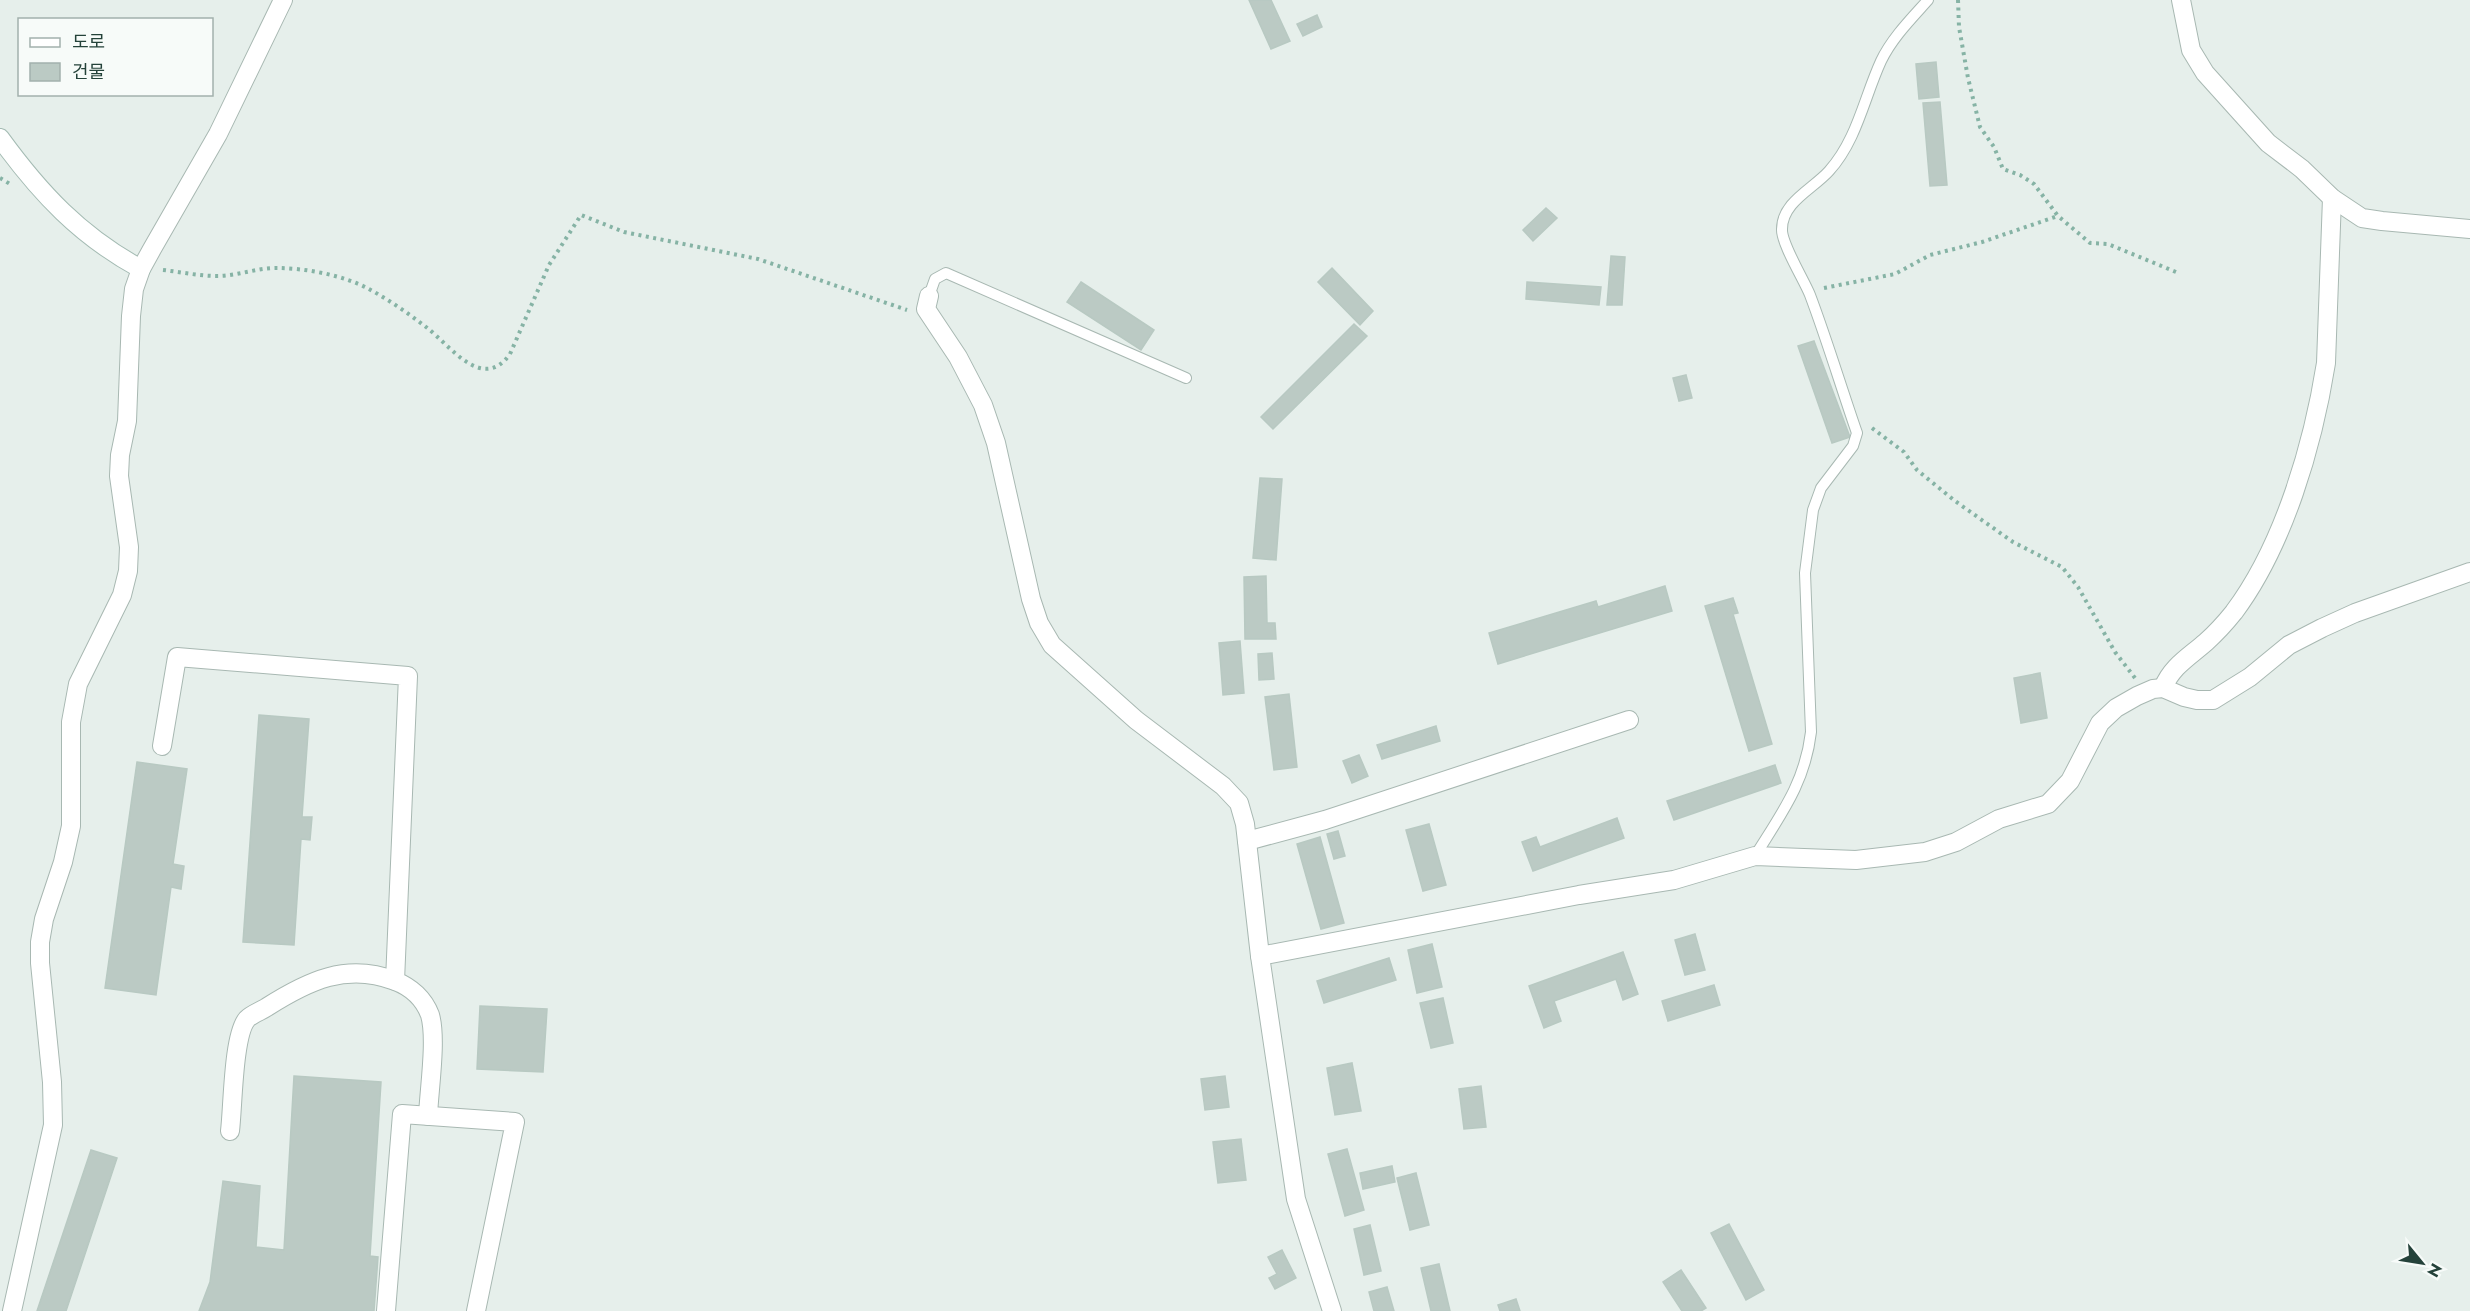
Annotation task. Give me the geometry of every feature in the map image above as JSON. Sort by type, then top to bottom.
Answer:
[{"type":"street","points":[[12,1311],[53,1125],[52,1082],[40,942],[44,919],[63,862],[71,826],[73,789],[70,752],[74,696],[122,595],[128,571],[129,547],[119,476],[120,455],[127,421],[134,289],[141,269],[218,135],[283,0]]},
{"type":"street","points":[[2181,0],[2191,50],[2205,73],[2268,143],[2302,169],[2332,198],[2362,218],[2470,229]]},
{"type":"street","points":[[0,138],[25,172],[59,211],[110,252],[141,269]]},
{"type":"street","points":[[1260,956],[1579,895],[1674,880],[1755,856],[1856,860],[1925,852],[1956,842],[1999,819],[2048,804],[2070,781],[2100,723],[2116,708],[2158,689],[2176,666],[2207,642],[2233,613],[2256,579],[2287,512],[2322,390],[2326,363],[2332,198]]},
{"type":"street","points":[[929,296],[926,309],[958,357],[983,405],[996,443],[1031,599],[1039,623],[1052,645],[1136,720],[1223,786],[1239,803],[1247,841],[1260,956],[1296,1199],[1332,1311]]},
{"type":"street","points":[[2158,689],[2190,699],[2213,700],[2250,677],[2289,645],[2322,628],[2355,613],[2470,572]]},
{"type":"street","points":[[162,746],[177,657],[408,676],[395,981]]},
{"type":"street","points":[[1247,841],[1325,820],[1629,720]]},
{"type":"street","points":[[230,1131],[239,1036],[248,1018],[289,993],[313,982],[341,974],[376,973],[405,984],[421,998],[430,1016],[432,1036],[428,1116]]},
{"type":"street","points":[[386,1311],[402,1114],[516,1122],[476,1311]]},
{"type":"lane","points":[[1755,856],[1800,780],[1808,758],[1811,732],[1805,573],[1813,510],[1821,488],[1853,446],[1857,433],[1810,295],[1782,233],[1782,220],[1787,210],[1829,172],[1841,154],[1862,114],[1881,62],[1890,45],[1928,0]]},
{"type":"lane","points":[[929,296],[935,279],[946,273],[1186,378]]},
{"type":"path","points":[[1958,0],[1961,37],[1980,127],[1994,147],[2003,170],[2034,184],[2058,216],[2090,243],[2108,244],[2176,272]]},
{"type":"path","points":[[141,269],[219,276],[275,268],[325,274],[364,287],[382,297],[426,327],[459,358],[476,366],[495,368],[503,364],[510,354],[549,265],[581,214],[624,232],[758,259],[792,269],[882,300],[920,315],[936,325]]},
{"type":"path","points":[[1810,295],[1831,285],[1895,274],[1930,255],[1983,242],[2058,216]]},
{"type":"path","points":[[1850,413],[1904,452],[1917,470],[1955,501],[2013,542],[2062,567],[2078,587],[2100,628],[2130,672],[2142,685],[2158,689]]},
{"type":"building","points":[[1249,0],[1271,0],[1290,41],[1271,49]]},
{"type":"building","points":[[1317,15],[1322,27],[1303,36],[1297,24]]},
{"type":"building","points":[[1936,62],[1939,97],[1919,99],[1916,64]]},
{"type":"building","points":[[1940,102],[1947,185],[1930,186],[1923,103]]},
{"type":"building","points":[[1546,208],[1557,218],[1533,241],[1523,230]]},
{"type":"building","points":[[1611,256],[1625,257],[1622,305],[1607,305]]},
{"type":"building","points":[[1332,268],[1373,311],[1360,325],[1318,282]]},
{"type":"building","points":[[1081,282],[1154,330],[1141,350],[1067,302]]},
{"type":"building","points":[[1527,282],[1601,287],[1599,305],[1526,299]]},
{"type":"building","points":[[1354,324],[1367,336],[1273,429],[1261,417]]},
{"type":"building","points":[[1814,341],[1850,437],[1832,443],[1798,346]]},
{"type":"building","points":[[1686,375],[1692,398],[1679,401],[1673,378]]},
{"type":"building","points":[[1260,478],[1282,479],[1276,560],[1253,558]]},
{"type":"building","points":[[1266,576],[1267,623],[1275,623],[1276,639],[1245,639],[1244,577]]},
{"type":"building","points":[[1665,586],[1672,611],[1498,664],[1489,633],[1596,601],[1598,607]]},
{"type":"building","points":[[1733,598],[1738,613],[1733,614],[1772,744],[1749,751],[1705,606]]},
{"type":"building","points":[[1240,641],[1244,693],[1223,695],[1219,643]]},
{"type":"building","points":[[1272,653],[1274,679],[1259,680],[1258,654]]},
{"type":"building","points":[[2040,673],[2047,718],[2021,723],[2014,678]]},
{"type":"building","points":[[1289,694],[1297,767],[1274,770],[1265,697]]},
{"type":"building","points":[[259,715],[309,719],[302,817],[312,817],[310,840],[301,839],[294,945],[243,942]]},
{"type":"building","points":[[1436,726],[1440,741],[1382,759],[1377,745]]},
{"type":"building","points":[[1359,755],[1368,776],[1352,783],[1343,761]]},
{"type":"building","points":[[137,762],[187,769],[173,864],[184,866],[181,889],[171,887],[156,995],[105,988]]},
{"type":"building","points":[[1775,765],[1781,783],[1674,820],[1667,801]]},
{"type":"building","points":[[1617,818],[1624,838],[1533,871],[1522,842],[1536,837],[1540,847]]},
{"type":"building","points":[[1429,824],[1446,885],[1423,891],[1406,830]]},
{"type":"building","points":[[1338,831],[1345,856],[1334,859],[1327,834]]},
{"type":"building","points":[[1320,837],[1344,923],[1321,929],[1297,844]]},
{"type":"building","points":[[1695,934],[1705,970],[1685,975],[1675,940]]},
{"type":"building","points":[[1432,944],[1442,987],[1417,993],[1408,950]]},
{"type":"building","points":[[1623,952],[1638,994],[1623,1000],[1616,979],[1554,1001],[1561,1021],[1544,1028],[1529,986]]},
{"type":"building","points":[[1389,958],[1396,980],[1324,1003],[1317,981]]},
{"type":"building","points":[[1714,985],[1720,1005],[1668,1021],[1662,1001]]},
{"type":"building","points":[[1443,998],[1453,1043],[1431,1048],[1420,1003]]},
{"type":"building","points":[[480,1006],[547,1009],[543,1072],[477,1069]]},
{"type":"building","points":[[1352,1063],[1361,1111],[1335,1115],[1327,1068]]},
{"type":"building","points":[[294,1076],[381,1082],[370,1256],[378,1257],[374,1311],[199,1311],[210,1282],[223,1181],[260,1186],[256,1247],[284,1250]]},
{"type":"building","points":[[1225,1076],[1229,1107],[1205,1110],[1201,1079]]},
{"type":"building","points":[[1481,1086],[1486,1127],[1464,1129],[1459,1089]]},
{"type":"building","points":[[1241,1139],[1246,1180],[1218,1183],[1213,1142]]},
{"type":"building","points":[[1347,1149],[1364,1210],[1345,1216],[1328,1154]]},
{"type":"building","points":[[91,1150],[117,1158],[66,1311],[37,1311]]},
{"type":"building","points":[[1392,1166],[1395,1182],[1363,1189],[1360,1173]]},
{"type":"building","points":[[1416,1173],[1429,1225],[1410,1230],[1397,1178]]},
{"type":"building","points":[[1729,1224],[1764,1290],[1746,1300],[1711,1233]]},
{"type":"building","points":[[1370,1225],[1381,1271],[1364,1275],[1354,1229]]},
{"type":"building","points":[[1282,1250],[1296,1278],[1275,1289],[1269,1278],[1277,1274],[1268,1257]]},
{"type":"building","points":[[1439,1264],[1450,1311],[1431,1311],[1421,1268]]},
{"type":"building","points":[[1681,1270],[1706,1308],[1701,1311],[1682,1311],[1663,1282]]},
{"type":"building","points":[[1387,1287],[1394,1311],[1374,1311],[1369,1292]]},
{"type":"building","points":[[1516,1299],[1520,1311],[1500,1311],[1498,1305]]}]
